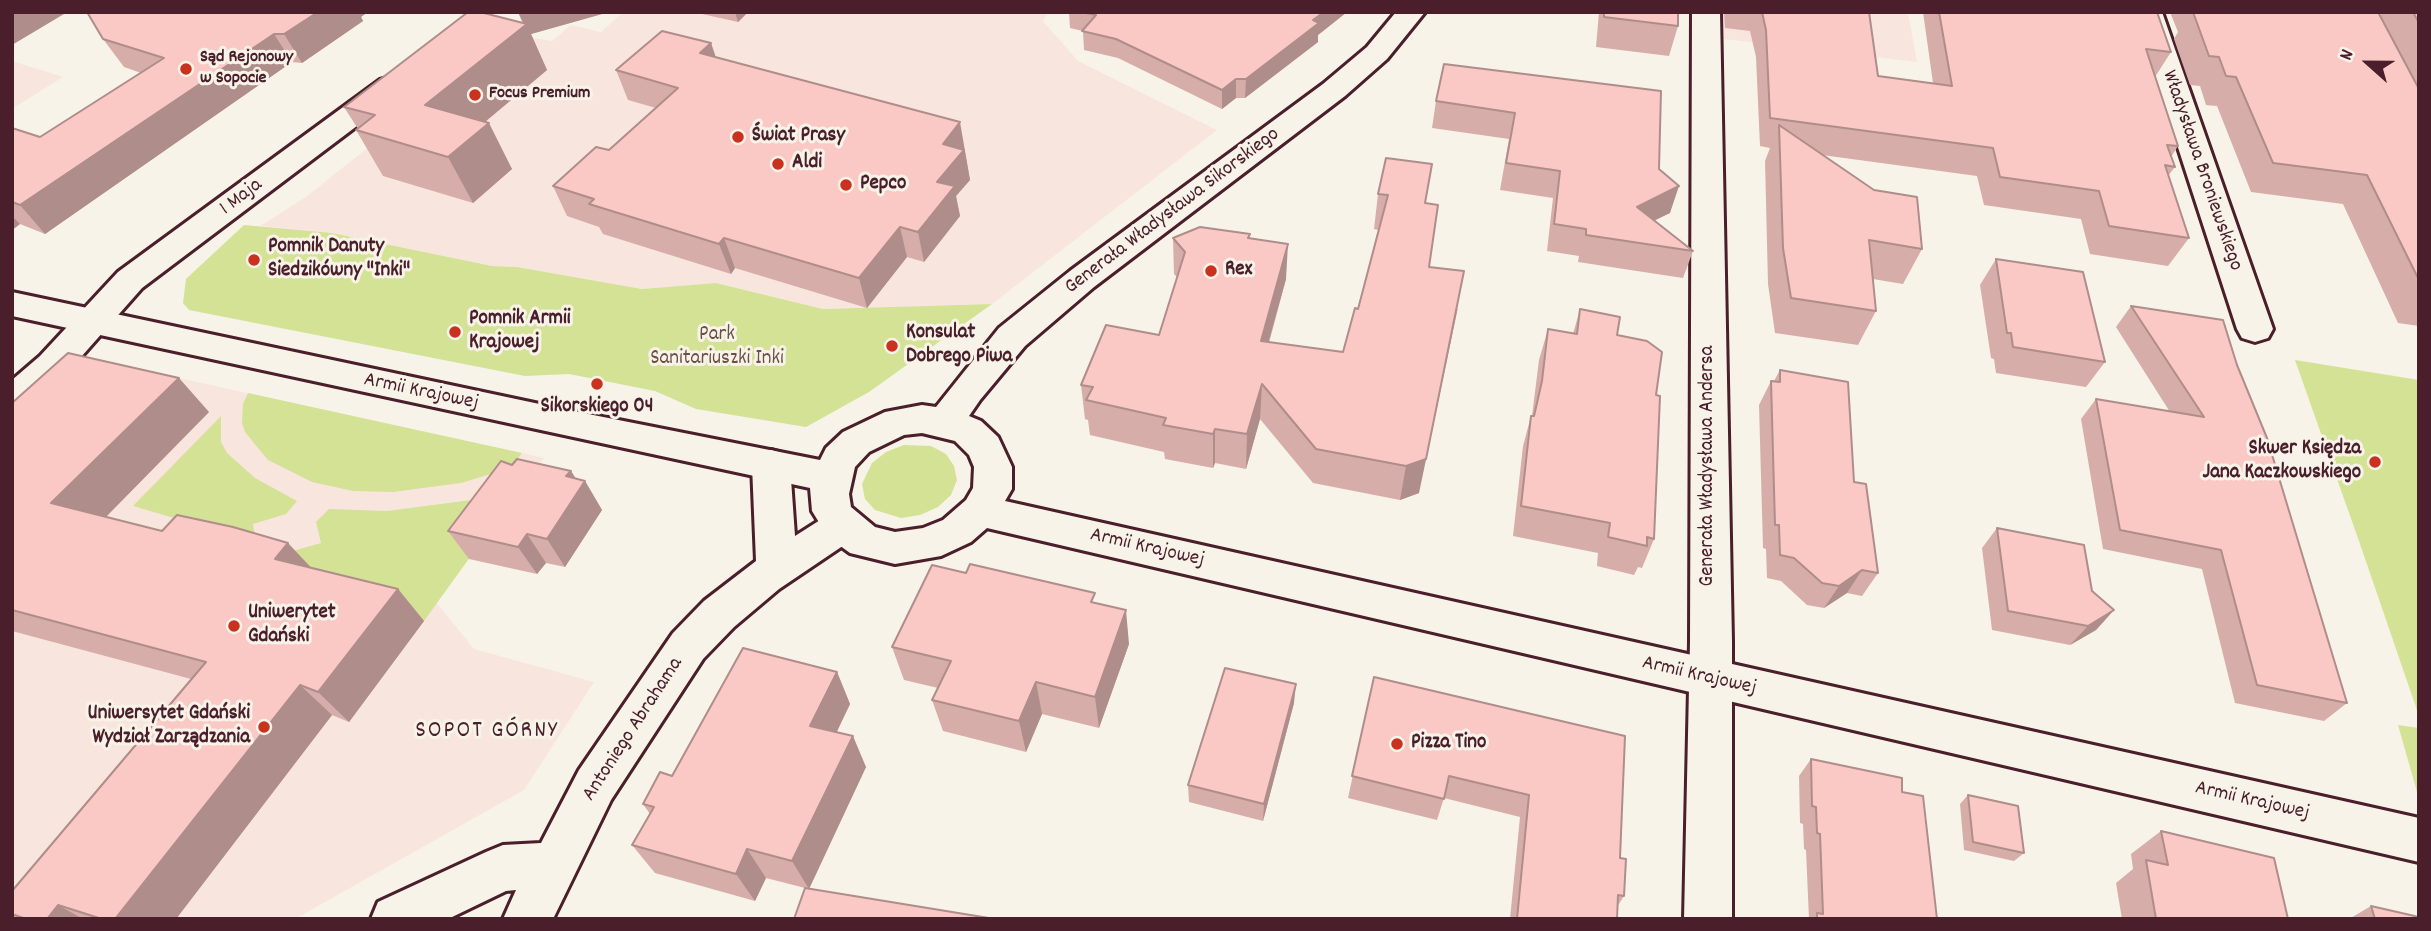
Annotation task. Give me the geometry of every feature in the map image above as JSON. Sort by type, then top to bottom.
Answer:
[{"type":"street","name":"Generała Władysława Sikorskiego","points":[[945,422],[1012,337],[1082,279],[1334,90],[1377,53],[1411,12]]},
{"type":"street","name":"Generała Władysława Andersa","points":[[1706,12],[1709,679],[1707,919]]},
{"type":"street","name":"Władysława Broniewskiego","points":[[2148,12],[2255,329]]},
{"type":"street","name":"1 Maja","points":[[12,401],[53,365],[130,280],[419,64]]},
{"type":"street","name":"Armii Krajowej","points":[[12,304],[831,477]]},
{"type":"street","points":[[922,419],[945,422],[968,431],[985,447],[993,467],[992,489],[980,511],[957,531],[927,544],[906,547],[895,548],[864,541],[842,526],[832,511],[828,494],[831,477],[840,458],[856,442],[875,430],[898,422],[922,419]]},
{"type":"street","points":[[771,465],[777,569]]},
{"type":"street","name":"Armii Krajowej","points":[[980,511],[2419,840]]},
{"type":"street","name":"Antoniego Abrahama","points":[[527,919],[552,864],[595,785],[688,646],[719,614],[777,569],[842,526]]},
{"type":"street","points":[[395,919],[503,868],[552,864]]},
{"type":"shaded area","points":[[623,12],[1049,12],[1043,21],[1078,61],[1217,130],[992,304],[823,309],[716,283],[642,289],[517,267],[492,266],[332,233],[260,226],[306,197],[510,34],[552,41],[571,25],[601,32]]},
{"type":"shaded area","points":[[1723,12],[1908,12],[1917,62],[1724,39]]},
{"type":"shaded area","points":[[12,61],[63,77],[12,109]]},
{"type":"shaded area","name":"Uniwerytet Gdański","points":[[124,366],[544,458],[436,602],[474,649],[594,682],[524,790],[295,919],[12,919],[12,470]]},
{"type":"green space","name":"Park Sanitariuszki Inki","points":[[244,225],[332,233],[492,266],[517,267],[642,289],[716,283],[823,309],[992,304],[869,392],[806,427],[696,409],[655,391],[569,374],[525,376],[189,310],[183,303],[186,279]]},
{"type":"green space","name":"Skwer Księdza Jana Kaczkowskiego","points":[[2295,360],[2419,380],[2419,716],[2360,544]]},
{"type":"green space","points":[[248,393],[522,453],[511,468],[461,483],[393,492],[353,491],[312,482],[268,460],[245,432],[242,423],[243,404]]},
{"type":"green space","points":[[221,416],[221,442],[227,453],[255,478],[297,501],[286,514],[253,524],[256,542],[133,506]]},
{"type":"green space","points":[[904,445],[931,446],[946,454],[954,466],[957,480],[951,495],[938,507],[920,515],[901,518],[875,510],[865,499],[862,484],[872,463],[886,452]]},
{"type":"green space","points":[[479,499],[499,517],[424,621],[314,593],[330,572],[282,560],[289,552],[321,543],[316,522],[329,509],[387,511]]},
{"type":"green space","points":[[2398,725],[2419,728],[2419,799]]},
{"type":"building","points":[[87,12],[318,12],[284,34],[274,34],[20,205],[12,202],[12,128],[40,137],[164,58],[103,39]]},
{"type":"building","points":[[468,12],[480,12],[527,24],[425,105],[489,123],[448,157],[356,130],[375,115],[344,107]]},
{"type":"building","points":[[1081,12],[1324,12],[1313,20],[1319,23],[1246,79],[1236,79],[1222,90],[1116,39],[1082,31],[1096,15]]},
{"type":"building","points":[[1604,12],[1678,12],[1678,26],[1604,17]]},
{"type":"building","points":[[1762,12],[1869,12],[1878,76],[1952,86],[1939,12],[2157,12],[2171,52],[2146,49],[2178,146],[2167,145],[2175,167],[2165,165],[2189,238],[2109,226],[2099,191],[2000,177],[1993,148],[1770,118],[1766,30]]},
{"type":"building","points":[[2193,12],[2378,12],[2419,89],[2419,280],[2367,175],[2273,163],[2236,77],[2226,76],[2219,57],[2209,56]]},
{"type":"building","points":[[2413,12],[2419,12],[2419,23]]},
{"type":"building","points":[[662,31],[711,43],[700,53],[960,122],[943,144],[964,150],[937,182],[955,186],[918,232],[900,227],[859,278],[724,238],[719,244],[589,204],[594,199],[553,186],[596,147],[609,150],[678,88],[616,70]]},
{"type":"building","points":[[1444,64],[1661,91],[1659,169],[1679,186],[1637,207],[1693,251],[1586,235],[1586,229],[1554,224],[1560,171],[1506,163],[1515,113],[1436,101]]},
{"type":"building","points":[[1779,125],[1874,190],[1917,197],[1922,249],[1869,240],[1876,311],[1791,298],[1783,248]]},
{"type":"building","points":[[1386,158],[1432,164],[1425,203],[1438,205],[1429,267],[1464,271],[1426,459],[1406,466],[1316,449],[1262,384],[1247,434],[1215,429],[1213,434],[1163,425],[1166,418],[1086,400],[1093,387],[1081,385],[1106,325],[1159,335],[1185,252],[1173,238],[1200,227],[1250,234],[1248,238],[1288,244],[1261,341],[1343,352],[1355,308],[1358,309],[1388,195],[1378,194]]},
{"type":"building","points":[[1996,259],[2083,272],[2105,362],[2013,347],[2011,333],[2007,333]]},
{"type":"building","points":[[2131,306],[2223,320],[2237,365],[2267,438],[2347,703],[2257,685],[2221,550],[2120,530],[2096,399],[2204,417]]},
{"type":"building","points":[[1580,309],[1620,317],[1617,335],[1647,341],[1662,352],[1656,395],[1660,396],[1654,539],[1647,537],[1647,546],[1608,537],[1610,523],[1521,506],[1531,416],[1534,416],[1542,381],[1548,329],[1577,334]]},
{"type":"building","points":[[68,353],[179,378],[51,503],[162,531],[177,515],[233,527],[288,543],[275,559],[398,589],[318,692],[300,685],[115,919],[102,919],[58,905],[47,919],[26,919],[12,914],[12,891],[206,662],[12,610],[12,403]]},
{"type":"building","points":[[1780,370],[1848,382],[1854,482],[1866,484],[1878,573],[1862,570],[1839,586],[1822,583],[1794,558],[1780,555],[1779,525],[1775,525],[1771,381],[1780,382]]},
{"type":"building","points":[[517,459],[571,471],[566,476],[585,481],[547,539],[527,534],[518,547],[448,531],[501,461],[512,465]]},
{"type":"building","points":[[1997,528],[2084,545],[2092,591],[2114,610],[2088,626],[2008,611]]},
{"type":"building","points":[[970,564],[1095,593],[1091,602],[1126,610],[1095,697],[1036,682],[1019,721],[932,700],[951,661],[892,647],[932,565],[966,573]]},
{"type":"building","points":[[743,648],[837,672],[810,726],[853,736],[792,861],[747,849],[736,874],[632,845],[654,807],[643,804],[660,772],[672,776]]},
{"type":"building","points":[[1225,668],[1296,684],[1264,804],[1188,785]]},
{"type":"building","points":[[1374,677],[1625,736],[1620,858],[1626,859],[1624,896],[1618,895],[1617,919],[1517,919],[1529,795],[1449,776],[1444,799],[1352,776]]},
{"type":"building","points":[[1811,759],[1902,778],[1902,792],[1923,796],[1937,919],[1817,919],[1817,913],[1823,914],[1820,834],[1817,833],[1816,807],[1812,806]]},
{"type":"building","points":[[1968,795],[2018,806],[2024,853],[1973,842]]},
{"type":"building","points":[[2161,831],[2274,858],[2288,919],[2156,919],[2146,860],[2168,865]]},
{"type":"building","points":[[805,888],[995,919],[794,919]]},
{"type":"building","points":[[2371,906],[2419,917],[2419,919],[2375,919]]},
{"type":"place","name":"Sąd Rejonowy w Sopocie","points":[[186,69]]},
{"type":"place","name":"Focus Premium","points":[[475,95]]},
{"type":"place","name":"Świat Prasy","points":[[738,137]]},
{"type":"place","name":"Aldi","points":[[778,164]]},
{"type":"place","name":"Pepco","points":[[846,185]]},
{"type":"place","name":"Pomnik Danuty Siedzikówny \"Inki\"","points":[[254,260]]},
{"type":"place","name":"Rex","points":[[1211,271]]},
{"type":"place","name":"Pomnik Armii Krajowej","points":[[455,332]]},
{"type":"place","name":"Konsulat Dobrego Piwa","points":[[892,346]]},
{"type":"place","name":"Sikorskiego 04","points":[[597,384]]},
{"type":"place","name":"Skwer Księdza Jana Kaczkowskiego","points":[[2375,462]]},
{"type":"place","name":"Uniwerytet Gdański","points":[[234,626]]},
{"type":"place","name":"Uniwersytet Gdański Wydział Zarządzania","points":[[264,727]]},
{"type":"place","name":"Pizza Tino","points":[[1397,744]]},
{"type":"district","name":"SOPOT GÓRNY","points":[[487,733]]}]
